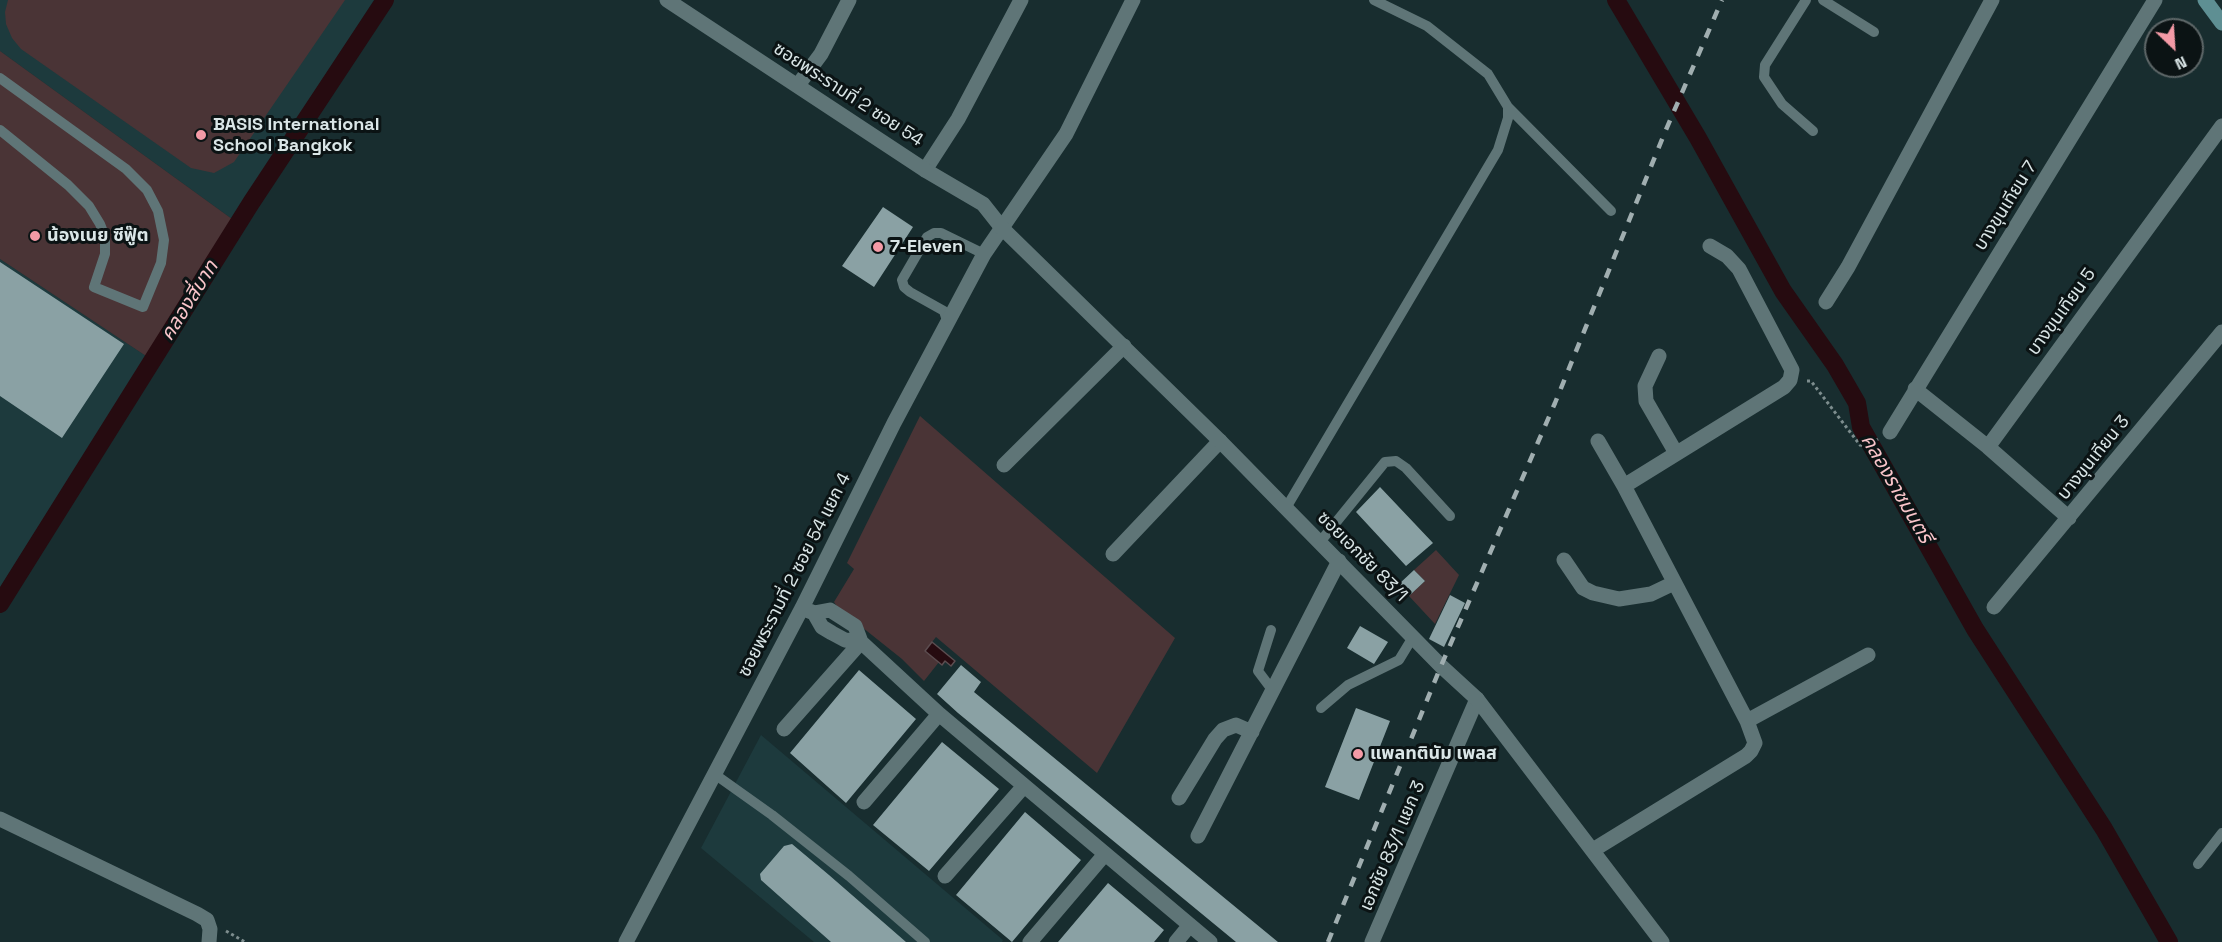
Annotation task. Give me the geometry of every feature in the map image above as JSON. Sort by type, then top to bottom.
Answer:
[{"type":"main road","points":[[2205,0],[2222,22]]},
{"type":"street","points":[[798,85],[822,54],[849,0]]},
{"type":"street","points":[[925,170],[958,119],[1021,0]]},
{"type":"street","name":"ซอยพระรามที่ 2 ซอย 54 แยก 4","points":[[630,940],[713,773],[808,611],[894,423],[984,254],[1065,134],[1133,0]]},
{"type":"street","points":[[1826,302],[1848,267],[1992,0]]},
{"type":"street","name":"บางขุนเทียน 7","points":[[1890,432],[2155,0]]},
{"type":"street","name":"ซอยพระรามที่ 2 ซอย 54","points":[[676,2],[925,170],[983,204],[1002,228]]},
{"type":"street","name":"บางขุนเทียน 5","points":[[1988,447],[2222,126]]},
{"type":"street","name":"ซอยเอกชัย 83/1","points":[[1002,228],[1220,441],[1477,699],[1662,942]]},
{"type":"street","points":[[1624,486],[1784,387],[1790,380],[1792,370],[1739,269],[1727,256],[1710,246]]},
{"type":"street","name":"บางขุนเทียน 3","points":[[1994,608],[2222,332]]},
{"type":"street","points":[[1004,465],[1124,346]]},
{"type":"street","points":[[1659,356],[1645,387],[1646,401],[1676,453]]},
{"type":"street","points":[[1915,389],[1988,447],[2069,519]]},
{"type":"street","points":[[1113,554],[1220,441]]},
{"type":"street","points":[[1593,850],[1746,756],[1755,743],[1747,721],[1624,486],[1598,441]]},
{"type":"street","points":[[1564,560],[1583,588],[1593,593],[1619,599],[1651,594],[1674,583]]},
{"type":"street","points":[[1198,836],[1339,561]]},
{"type":"street","points":[[808,611],[827,630],[845,640],[861,642],[939,714],[1210,942]]},
{"type":"street","points":[[784,729],[861,642]]},
{"type":"street","points":[[1747,721],[1868,655]]},
{"type":"street","name":"เอกชัย 83/1 แยก 3","points":[[1372,942],[1477,699]]},
{"type":"street","points":[[864,802],[939,714]]},
{"type":"street","points":[[1179,798],[1215,739],[1223,730],[1236,725],[1252,732]]},
{"type":"street","points":[[945,876],[1024,786]]},
{"type":"street","points":[[0,819],[197,914],[207,920],[210,929],[209,942]]},
{"type":"street","points":[[1030,942],[1105,854]]},
{"type":"street","points":[[1176,942],[1190,925]]},
{"type":"lane","points":[[1374,0],[1427,26],[1488,74],[1508,106],[1611,211]]},
{"type":"lane","points":[[1806,0],[1765,65],[1764,77],[1782,104],[1813,131]]},
{"type":"lane","points":[[1823,0],[1874,32]]},
{"type":"lane","points":[[0,78],[126,169],[147,190],[158,211],[164,240],[161,263],[143,307],[94,287],[105,254],[105,237],[100,224],[89,206],[68,185],[0,130]]},
{"type":"lane","points":[[1286,508],[1498,150],[1508,118],[1508,106]]},
{"type":"lane","points":[[948,324],[944,311],[910,292],[904,287],[902,280],[927,237],[934,233],[941,233],[984,254]]},
{"type":"lane","points":[[1320,542],[1385,462],[1396,461],[1406,468],[1450,516]]},
{"type":"lane","points":[[1271,630],[1258,671],[1273,691]]},
{"type":"lane","points":[[1321,708],[1348,685],[1399,660],[1413,636]]},
{"type":"lane","points":[[713,773],[772,815],[849,876],[925,942]]},
{"type":"lane","points":[[2198,864],[2222,833]]},
{"type":"path","points":[[1790,380],[1811,381],[1860,445],[1867,446]]},
{"type":"shaded area","name":"BASIS International School Bangkok","points":[[0,0],[374,0],[232,219],[0,51]]},
{"type":"shaded area","name":"BASIS International School Bangkok","points":[[8,0],[345,0],[234,162],[214,173],[191,168],[21,49],[12,38],[6,24],[5,12]]},
{"type":"shaded area","points":[[0,51],[232,219],[146,356],[0,259]]},
{"type":"shaded area","points":[[0,259],[146,356],[0,588]]},
{"type":"shaded area","points":[[920,416],[1175,638],[1097,773],[936,637],[925,651],[939,662],[924,681],[902,659],[838,608],[834,602],[854,569],[847,563]]},
{"type":"shaded area","points":[[1436,550],[1459,575],[1435,624],[1409,596],[1425,581],[1414,570]]},
{"type":"shaded area","points":[[932,642],[955,661],[951,666],[945,661],[942,665],[925,651]]},
{"type":"shaded area","points":[[761,735],[1003,940],[1002,942],[814,942],[701,848]]},
{"type":"building","name":"7-Eleven","points":[[883,207],[913,227],[874,287],[842,266]]},
{"type":"building","points":[[0,262],[124,344],[62,438],[0,396]]},
{"type":"building","points":[[1380,487],[1433,543],[1406,566],[1356,512]]},
{"type":"building","points":[[1414,570],[1425,581],[1409,596],[1399,584]]},
{"type":"building","points":[[1450,595],[1465,603],[1444,647],[1429,639]]},
{"type":"building","points":[[1360,626],[1388,642],[1374,664],[1347,648]]},
{"type":"building","points":[[961,665],[981,682],[974,692],[1278,942],[1236,942],[958,713],[937,694]]},
{"type":"building","points":[[859,670],[916,719],[846,803],[790,753]]},
{"type":"building","name":"แพลทตินัม เพลส","points":[[1356,708],[1390,721],[1359,800],[1325,787]]},
{"type":"building","points":[[942,742],[999,789],[929,871],[873,825]]},
{"type":"building","points":[[1025,812],[1081,860],[1012,942],[956,895]]},
{"type":"building","points":[[792,844],[906,942],[831,942],[761,880],[760,874],[784,846]]},
{"type":"building","points":[[1108,883],[1164,930],[1154,942],[1058,942]]},
{"type":"waterway","name":"คลองสี่บาท","points":[[0,604],[251,203],[385,0]]},
{"type":"waterway","name":"คลองราชมนตรี","points":[[1616,0],[1698,138],[1783,291],[1835,365],[1857,403],[1861,427],[1975,629],[2104,829],[2169,942]]},
{"type":"railway","points":[[1328,942],[1441,666],[1555,403],[1665,132],[1722,0]]},
{"type":"place","name":"BASIS International School Bangkok","points":[[201,135]]},
{"type":"place","name":"น้องเนย ซีฟู๊ต","points":[[35,236]]},
{"type":"place","name":"7-Eleven","points":[[878,247]]},
{"type":"place","name":"แพลทตินัม เพลส","points":[[1358,754]]}]
